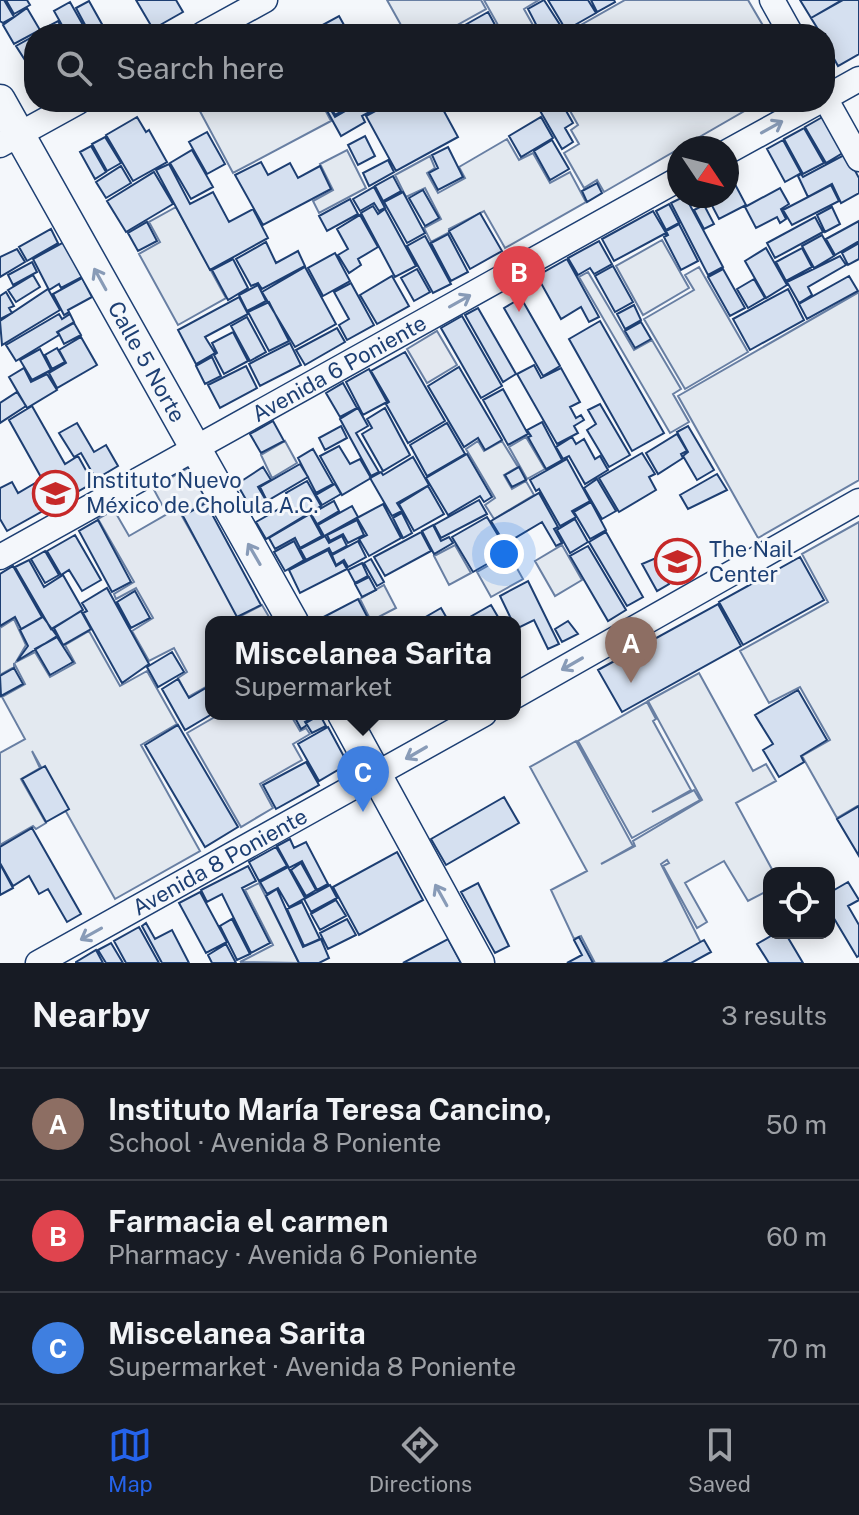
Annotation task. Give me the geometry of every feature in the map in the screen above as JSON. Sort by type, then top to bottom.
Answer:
[{"type":"street","points":[[221,24],[265,0]]},
{"type":"street","points":[[772,0],[785,24]]},
{"type":"street","points":[[835,92],[859,79]]},
{"type":"street","name":"Calle 5 Norte","points":[[0,100],[10,140],[195,449],[290,616]]},
{"type":"street","points":[[10,140],[60,112]]},
{"type":"street","points":[[739,145],[800,112]]},
{"type":"street","points":[[833,112],[859,159]]},
{"type":"street","name":"Avenida 6 Poniente","points":[[0,557],[667,186]]},
{"type":"street","points":[[521,693],[859,501]]},
{"type":"street","points":[[346,720],[479,963]]},
{"type":"street","name":"Avenida 8 Poniente","points":[[38,963],[473,720]]},
{"type":"shaded area","points":[[387,0],[481,0],[486,9],[459,24],[400,24]]},
{"type":"shaded area","points":[[484,0],[539,0],[524,9],[532,24],[497,24]]},
{"type":"shaded area","points":[[625,0],[748,0],[762,24],[583,24]]},
{"type":"shaded area","points":[[200,112],[326,112],[331,121],[233,173]]},
{"type":"shaded area","points":[[571,112],[743,112],[701,136],[667,136],[667,156],[604,192],[597,180],[584,188],[564,153],[579,144],[571,130],[578,125]]},
{"type":"shaded area","points":[[507,139],[519,160],[533,153],[550,183],[570,172],[586,202],[505,248],[484,211],[431,242],[424,228],[441,219],[425,188],[406,197],[395,175],[430,156],[435,168],[427,173],[438,193],[465,178],[459,167]]},
{"type":"shaded area","points":[[347,150],[366,188],[319,213],[313,201],[333,190],[320,164]]},
{"type":"shaded area","points":[[176,207],[226,298],[178,325],[139,254],[160,242],[149,222]]},
{"type":"shaded area","points":[[662,240],[689,288],[643,315],[616,266]]},
{"type":"shaded area","points":[[699,267],[748,352],[685,389],[644,319],[694,290],[685,275]]},
{"type":"shaded area","points":[[588,272],[634,350],[652,340],[681,389],[673,394],[689,422],[670,433],[579,277]]},
{"type":"shaded area","points":[[859,292],[859,480],[758,538],[678,396]]},
{"type":"shaded area","points":[[437,331],[457,365],[427,383],[407,349]]},
{"type":"shaded area","points":[[526,437],[545,469],[527,479],[509,447]]},
{"type":"shaded area","points":[[285,441],[297,463],[272,478],[261,455]]},
{"type":"shaded area","points":[[478,441],[484,451],[502,441],[518,467],[504,475],[512,489],[526,481],[534,495],[494,519],[485,505],[495,498],[466,449]]},
{"type":"shaded area","points":[[188,468],[207,501],[182,516],[238,616],[205,616],[205,687],[188,697],[178,678],[187,672],[174,648],[149,661],[132,631],[153,618],[136,588],[116,599],[114,594],[134,582],[98,519],[114,510],[129,536],[167,514],[153,488]]},
{"type":"shaded area","points":[[859,522],[859,805],[837,818],[802,756],[830,740],[800,687],[769,703],[740,651],[828,602],[802,554]]},
{"type":"shaded area","points":[[455,545],[471,573],[449,585],[434,556]]},
{"type":"shaded area","points":[[562,545],[582,580],[555,596],[535,561]]},
{"type":"shaded area","points":[[509,554],[523,579],[491,597],[477,572]]},
{"type":"shaded area","points":[[384,585],[396,608],[381,616],[368,616],[360,599]]},
{"type":"shaded area","points":[[262,605],[268,616],[241,616]]},
{"type":"shaded area","points":[[14,619],[26,645],[16,662],[35,652],[50,677],[75,663],[65,645],[89,631],[120,686],[147,671],[177,724],[141,745],[200,851],[115,899],[32,751],[40,768],[21,779],[46,823],[36,829],[33,826],[0,845],[0,753],[25,739],[2,697],[25,684],[14,663],[14,667],[0,675],[0,628]]},
{"type":"shaded area","points":[[699,673],[753,771],[766,764],[776,781],[736,803],[771,867],[763,867],[763,893],[748,901],[724,861],[685,883],[707,922],[697,928],[663,866],[669,863],[667,860],[661,864],[701,943],[663,963],[595,963],[581,936],[574,939],[551,890],[587,871],[530,767],[576,741],[633,846],[601,864],[635,846],[633,841],[702,800],[648,701]]},
{"type":"shaded area","points":[[647,702],[656,719],[653,721],[691,790],[652,812],[694,790],[700,800],[632,838],[578,741]]},
{"type":"shaded area","points":[[210,720],[294,720],[300,731],[306,728],[310,734],[293,744],[302,760],[260,784],[273,808],[241,827],[187,733]]},
{"type":"shaded area","points":[[259,883],[299,963],[240,962],[273,945],[245,890]]},
{"type":"building","points":[[0,0],[4,0],[14,17],[3,23],[0,21]]},
{"type":"building","points":[[6,0],[27,0],[30,5],[14,14]]},
{"type":"building","points":[[136,0],[176,0],[183,12],[162,24],[150,24]]},
{"type":"building","points":[[544,0],[559,24],[536,24],[528,9]]},
{"type":"building","points":[[548,0],[588,0],[596,13],[577,24],[562,24]]},
{"type":"building","points":[[591,0],[614,0],[615,2],[597,12]]},
{"type":"building","points":[[800,0],[843,0],[811,18]]},
{"type":"building","points":[[842,0],[859,0],[859,54],[838,66],[835,60],[835,24],[815,24],[811,18]]},
{"type":"building","points":[[89,1],[102,24],[85,24],[76,8]]},
{"type":"building","points":[[70,2],[82,24],[61,24],[54,11]]},
{"type":"building","points":[[27,8],[36,24],[24,24],[24,39],[14,44],[3,25]]},
{"type":"building","points":[[488,12],[495,24],[467,24]]},
{"type":"building","points":[[339,16],[343,24],[324,24]]},
{"type":"building","points":[[24,42],[24,59],[16,46]]},
{"type":"building","points":[[328,112],[332,112],[335,117],[344,112],[369,112],[362,116],[365,122],[341,136]]},
{"type":"building","points":[[373,112],[444,112],[458,137],[396,171],[366,116]]},
{"type":"building","points":[[541,112],[567,112],[573,123],[565,128],[573,142],[562,149]]},
{"type":"building","points":[[826,115],[846,151],[826,163],[805,127]]},
{"type":"building","points":[[137,117],[146,132],[149,130],[167,162],[133,181],[106,135]]},
{"type":"building","points":[[541,117],[553,138],[521,157],[509,136]]},
{"type":"building","points":[[804,128],[824,163],[803,174],[784,139]]},
{"type":"building","points":[[207,132],[225,164],[207,174],[189,142]]},
{"type":"building","points":[[365,136],[375,156],[358,165],[348,145]]},
{"type":"building","points":[[105,137],[121,163],[107,171],[92,144]]},
{"type":"building","points":[[552,140],[569,169],[550,180],[534,151]]},
{"type":"building","points":[[783,140],[801,173],[785,182],[767,149]]},
{"type":"building","points":[[91,146],[106,172],[95,179],[80,152]]},
{"type":"building","points":[[448,147],[463,177],[438,190],[429,173],[438,168],[432,155]]},
{"type":"building","points":[[192,150],[213,187],[191,199],[170,163]]},
{"type":"building","points":[[846,154],[859,178],[859,193],[841,203],[832,184],[808,197],[798,176],[801,174],[803,177]]},
{"type":"building","points":[[388,160],[394,172],[369,186],[363,173]]},
{"type":"building","points":[[261,162],[268,175],[290,163],[298,178],[320,166],[331,189],[263,225],[235,175]]},
{"type":"building","points":[[169,164],[190,204],[213,192],[229,222],[253,209],[268,238],[210,270],[156,170]]},
{"type":"building","points":[[121,166],[131,183],[106,198],[96,182]]},
{"type":"building","points":[[154,172],[173,204],[126,232],[107,201]]},
{"type":"building","points":[[393,176],[401,191],[383,201],[375,186]]},
{"type":"building","points":[[597,183],[602,193],[587,202],[582,191]]},
{"type":"building","points":[[831,185],[839,201],[792,225],[783,210]]},
{"type":"building","points":[[374,187],[385,208],[379,211],[374,203],[360,211],[353,199]]},
{"type":"building","points":[[780,188],[789,204],[781,209],[786,219],[780,223],[777,217],[756,228],[745,207]]},
{"type":"building","points":[[423,190],[439,218],[425,226],[409,198]]},
{"type":"building","points":[[403,192],[425,233],[407,243],[384,202]]},
{"type":"building","points":[[739,192],[746,205],[719,219],[713,208],[739,208]]},
{"type":"building","points":[[350,199],[358,214],[327,231],[319,216]]},
{"type":"building","points":[[667,205],[679,223],[666,230],[656,211]]},
{"type":"building","points":[[373,206],[378,214],[385,209],[416,266],[395,277],[361,213]]},
{"type":"building","points":[[832,207],[840,224],[825,232],[817,215]]},
{"type":"building","points":[[674,208],[691,208],[723,267],[708,275]]},
{"type":"building","points":[[706,208],[714,224],[704,229],[694,210]]},
{"type":"building","points":[[653,211],[666,233],[614,261],[602,239]]},
{"type":"building","points":[[480,213],[502,251],[470,269],[449,231]]},
{"type":"building","points":[[360,215],[378,247],[358,259],[361,265],[349,273],[338,255],[348,249],[337,229]]},
{"type":"building","points":[[815,217],[823,232],[775,258],[767,243]]},
{"type":"building","points":[[859,221],[859,241],[835,255],[826,239]]},
{"type":"building","points":[[147,222],[157,241],[138,251],[128,233]]},
{"type":"building","points":[[679,224],[698,261],[681,270],[664,237],[668,235],[666,231]]},
{"type":"building","points":[[51,229],[58,243],[27,261],[19,247]]},
{"type":"building","points":[[448,234],[468,272],[451,281],[431,243]]},
{"type":"building","points":[[822,235],[834,256],[814,268],[802,246]]},
{"type":"building","points":[[425,236],[451,284],[433,293],[407,246]]},
{"type":"building","points":[[599,241],[612,264],[594,274],[590,268],[578,275],[568,258]]},
{"type":"building","points":[[64,242],[82,277],[61,288],[59,284],[49,290],[33,259]]},
{"type":"building","points":[[266,242],[276,263],[298,251],[305,266],[262,289],[258,283],[251,286],[236,259]]},
{"type":"building","points":[[859,243],[859,259],[848,265],[842,253]]},
{"type":"building","points":[[766,248],[787,285],[766,298],[745,261]]},
{"type":"building","points":[[802,248],[812,267],[786,281],[776,262]]},
{"type":"building","points":[[17,249],[25,262],[0,277],[0,257]]},
{"type":"building","points":[[335,253],[350,281],[323,296],[308,268]]},
{"type":"building","points":[[840,256],[846,265],[808,287],[812,295],[799,303],[787,282]]},
{"type":"building","points":[[233,259],[248,288],[228,300],[212,270]]},
{"type":"building","points":[[567,259],[599,317],[589,322],[581,307],[561,319],[537,276]]},
{"type":"building","points":[[32,262],[37,272],[13,285],[8,275]]},
{"type":"building","points":[[613,266],[633,302],[615,312],[595,276]]},
{"type":"building","points":[[305,267],[336,324],[295,347],[262,292]]},
{"type":"building","points":[[417,269],[430,292],[414,301],[401,278]]},
{"type":"building","points":[[723,269],[745,308],[730,316],[708,277]]},
{"type":"building","points":[[33,275],[40,287],[16,302],[8,290]]},
{"type":"building","points":[[392,276],[409,306],[377,324],[360,295]]},
{"type":"building","points":[[849,276],[858,291],[807,319],[799,304]]},
{"type":"building","points":[[82,278],[92,297],[64,315],[53,294]]},
{"type":"building","points":[[754,279],[765,298],[748,308],[737,289]]},
{"type":"building","points":[[351,283],[374,325],[347,340],[339,325],[349,319],[334,292]]},
{"type":"building","points":[[258,285],[266,301],[247,311],[239,295]]},
{"type":"building","points":[[48,289],[60,310],[2,345],[0,321]]},
{"type":"building","points":[[788,289],[804,320],[750,350],[733,319]]},
{"type":"building","points":[[6,292],[14,306],[9,308],[12,313],[0,319],[0,296]]},
{"type":"building","points":[[239,297],[248,314],[205,337],[215,353],[196,364],[178,330]]},
{"type":"building","points":[[521,298],[560,366],[543,376],[504,308]]},
{"type":"building","points":[[269,302],[289,341],[269,351],[248,312]]},
{"type":"building","points":[[634,305],[641,320],[625,329],[617,314]]},
{"type":"building","points":[[478,308],[516,374],[503,382],[465,315]]},
{"type":"building","points":[[59,314],[62,319],[70,314],[74,322],[57,332],[59,335],[16,361],[6,345]]},
{"type":"building","points":[[462,316],[502,386],[481,398],[441,328]]},
{"type":"building","points":[[247,317],[266,352],[250,361],[231,326]]},
{"type":"building","points":[[600,321],[664,433],[632,451],[569,339]]},
{"type":"building","points":[[641,322],[651,339],[635,348],[625,331]]},
{"type":"building","points":[[74,323],[81,335],[64,344],[58,332]]},
{"type":"building","points":[[337,328],[345,342],[305,365],[296,350]]},
{"type":"building","points":[[233,332],[248,361],[224,374],[214,355],[217,353],[212,343]]},
{"type":"building","points":[[81,337],[97,365],[57,388],[49,373],[66,363],[59,350]]},
{"type":"building","points":[[290,343],[301,365],[260,386],[249,364]]},
{"type":"building","points":[[57,348],[65,362],[52,369],[45,355]]},
{"type":"building","points":[[40,349],[51,370],[32,380],[20,360]]},
{"type":"building","points":[[405,352],[445,421],[408,443],[371,371]]},
{"type":"building","points":[[212,357],[221,376],[205,384],[196,366]]},
{"type":"building","points":[[534,365],[541,378],[561,368],[580,402],[570,407],[576,418],[581,415],[584,420],[574,426],[578,433],[557,444],[517,374]]},
{"type":"building","points":[[246,366],[257,388],[220,408],[208,385]]},
{"type":"building","points":[[459,367],[502,440],[485,450],[478,438],[464,447],[428,386]]},
{"type":"building","points":[[24,368],[31,382],[47,374],[57,390],[27,408],[9,377]]},
{"type":"building","points":[[369,369],[387,402],[363,415],[346,382]]},
{"type":"building","points":[[343,383],[357,408],[340,417],[326,393]]},
{"type":"building","points":[[503,389],[528,434],[508,445],[483,400]]},
{"type":"building","points":[[17,392],[26,406],[0,423],[0,403]]},
{"type":"building","points":[[600,404],[630,455],[609,467],[587,430],[596,424],[588,410]]},
{"type":"building","points":[[32,406],[65,464],[78,456],[93,483],[7,531],[0,519],[0,488],[12,482],[18,493],[42,479],[9,420]]},
{"type":"building","points":[[358,408],[368,426],[356,433],[379,472],[371,476],[340,419]]},
{"type":"building","points":[[385,408],[410,455],[383,471],[362,434],[372,428],[367,419]]},
{"type":"building","points":[[273,421],[284,441],[261,453],[250,434]]},
{"type":"building","points":[[542,422],[562,460],[546,469],[527,430]]},
{"type":"building","points":[[77,423],[94,452],[106,445],[118,466],[96,479],[81,453],[74,457],[59,433]]},
{"type":"building","points":[[447,423],[465,454],[427,476],[410,445]]},
{"type":"building","points":[[341,426],[347,438],[325,450],[319,438]]},
{"type":"building","points":[[688,426],[714,470],[697,480],[683,456],[688,452],[677,432]]},
{"type":"building","points":[[677,434],[687,451],[681,454],[683,458],[658,474],[646,453]]},
{"type":"building","points":[[572,437],[576,444],[584,439],[595,459],[600,456],[608,470],[585,484],[569,456],[563,459],[556,447]]},
{"type":"building","points":[[339,446],[350,464],[360,459],[371,478],[342,495],[320,456]]},
{"type":"building","points":[[313,449],[333,484],[316,493],[298,458]]},
{"type":"building","points":[[642,453],[655,474],[649,477],[656,490],[619,512],[599,478]]},
{"type":"building","points":[[467,454],[492,497],[484,502],[480,496],[448,515],[426,478]]},
{"type":"building","points":[[413,457],[429,485],[397,503],[402,511],[392,516],[370,478],[381,472],[383,475]]},
{"type":"building","points":[[567,459],[590,501],[572,511],[576,517],[560,526],[539,489],[536,491],[530,480]]},
{"type":"building","points":[[300,464],[308,477],[267,501],[260,487]]},
{"type":"building","points":[[263,467],[271,480],[258,487],[267,502],[252,510],[237,484]]},
{"type":"building","points":[[519,467],[526,480],[512,487],[505,475]]},
{"type":"building","points":[[717,474],[727,490],[688,509],[680,495]]},
{"type":"building","points":[[597,479],[616,511],[602,519],[584,488]]},
{"type":"building","points":[[307,481],[321,506],[266,539],[256,522],[291,502],[286,493]]},
{"type":"building","points":[[335,484],[341,494],[322,505],[316,495]]},
{"type":"building","points":[[428,486],[444,514],[414,531],[399,504]]},
{"type":"building","points":[[539,493],[558,527],[554,529],[562,543],[556,546],[542,522],[505,544],[491,521]]},
{"type":"building","points":[[479,500],[487,514],[441,538],[434,525]]},
{"type":"building","points":[[334,501],[339,511],[317,524],[311,514]]},
{"type":"building","points":[[591,502],[606,530],[590,539],[574,512]]},
{"type":"building","points":[[206,503],[261,605],[236,616],[183,516]]},
{"type":"building","points":[[383,504],[401,538],[369,556],[359,539],[367,535],[357,518]]},
{"type":"building","points":[[352,506],[358,517],[324,536],[318,525]]},
{"type":"building","points":[[402,513],[412,533],[403,538],[393,518]]},
{"type":"building","points":[[310,514],[322,536],[300,548],[295,538],[275,549],[269,538]]},
{"type":"building","points":[[487,517],[508,552],[473,572],[452,537]]},
{"type":"building","points":[[575,519],[588,542],[570,553],[557,530]]},
{"type":"building","points":[[98,520],[131,582],[112,592],[79,531]]},
{"type":"building","points":[[357,520],[364,535],[348,543],[343,534],[330,541],[327,535]]},
{"type":"building","points":[[433,525],[441,541],[449,537],[453,543],[434,554],[422,531]]},
{"type":"building","points":[[421,532],[431,551],[385,576],[374,557]]},
{"type":"building","points":[[606,532],[643,597],[627,606],[589,542]]},
{"type":"building","points":[[75,535],[101,580],[82,591],[69,570],[61,575],[47,551]]},
{"type":"building","points":[[325,536],[329,543],[342,536],[347,546],[332,554],[329,548],[306,560],[300,549]]},
{"type":"building","points":[[294,541],[304,560],[285,571],[274,552]]},
{"type":"building","points":[[358,541],[366,557],[348,567],[344,560],[336,565],[332,555]]},
{"type":"building","points":[[588,546],[626,610],[608,621],[570,556]]},
{"type":"building","points":[[328,550],[336,566],[343,562],[347,569],[300,593],[289,570]]},
{"type":"building","points":[[45,551],[59,575],[45,583],[31,559]]},
{"type":"building","points":[[800,557],[824,600],[743,645],[719,602]]},
{"type":"building","points":[[656,558],[669,584],[657,591],[642,564]]},
{"type":"building","points":[[371,559],[384,582],[377,586],[364,563]]},
{"type":"building","points":[[29,560],[44,587],[63,575],[83,610],[51,629],[15,567]]},
{"type":"building","points":[[362,563],[368,576],[355,583],[348,570]]},
{"type":"building","points":[[13,566],[42,617],[21,629],[15,617],[0,626],[0,574]]},
{"type":"building","points":[[369,577],[376,590],[362,597],[355,584]]},
{"type":"building","points":[[528,581],[559,644],[548,649],[534,620],[521,626],[521,616],[510,616],[500,596]]},
{"type":"building","points":[[107,588],[149,664],[122,683],[83,613],[87,611],[82,603]]},
{"type":"building","points":[[135,591],[150,618],[131,628],[117,602]]},
{"type":"building","points":[[358,599],[367,616],[325,616]]},
{"type":"building","points":[[718,604],[741,646],[622,712],[598,670]]},
{"type":"building","points":[[491,605],[497,616],[472,616]]},
{"type":"building","points":[[441,608],[446,616],[427,616]]},
{"type":"building","points":[[81,611],[91,629],[63,645],[54,628]]},
{"type":"building","points":[[43,617],[57,636],[17,661],[28,646],[20,630]]},
{"type":"building","points":[[568,621],[578,634],[562,642],[555,629]]},
{"type":"building","points":[[57,637],[73,662],[50,675],[35,649]]},
{"type":"building","points":[[172,652],[184,672],[158,687],[147,667]]},
{"type":"building","points":[[14,668],[23,684],[1,696],[0,676]]},
{"type":"building","points":[[178,679],[189,698],[205,689],[205,718],[185,730],[162,689]]},
{"type":"building","points":[[798,690],[827,740],[801,756],[804,762],[779,777],[763,750],[773,744],[755,715]]},
{"type":"building","points":[[296,720],[309,720],[305,722],[307,725],[301,729]]},
{"type":"building","points":[[323,720],[326,726],[312,733],[306,723]]},
{"type":"building","points":[[178,725],[238,827],[205,847],[145,745]]},
{"type":"building","points":[[328,727],[348,764],[319,781],[298,744]]},
{"type":"building","points":[[306,762],[319,785],[276,809],[263,785]]},
{"type":"building","points":[[45,766],[69,809],[46,822],[22,779]]},
{"type":"building","points":[[504,797],[519,823],[446,865],[431,839]]},
{"type":"building","points":[[859,806],[859,856],[837,819]]},
{"type":"building","points":[[32,828],[81,914],[67,922],[48,889],[39,894],[29,876],[13,886],[0,863],[0,847]]},
{"type":"building","points":[[290,839],[294,848],[306,842],[328,884],[317,890],[302,861],[289,868],[277,846]]},
{"type":"building","points":[[276,847],[287,866],[259,881],[249,862]]},
{"type":"building","points":[[397,852],[423,900],[359,935],[333,887]]},
{"type":"building","points":[[301,863],[316,890],[306,896],[291,870]]},
{"type":"building","points":[[0,864],[13,888],[0,895]]},
{"type":"building","points":[[248,866],[256,881],[242,888],[270,943],[251,953],[222,894],[207,902],[201,890]]},
{"type":"building","points":[[288,867],[305,898],[289,907],[278,888],[267,894],[260,882]]},
{"type":"building","points":[[848,882],[859,900],[848,906],[859,925],[857,957],[835,920],[835,890]]},
{"type":"building","points":[[478,883],[509,946],[495,953],[461,892]]},
{"type":"building","points":[[330,885],[337,898],[311,912],[304,899]]},
{"type":"building","points":[[277,889],[303,947],[321,939],[329,958],[319,963],[299,963],[266,896]]},
{"type":"building","points":[[200,892],[227,942],[206,953],[179,903]]},
{"type":"building","points":[[336,900],[346,916],[320,930],[311,914]]},
{"type":"building","points":[[302,902],[320,939],[304,946],[287,909]]},
{"type":"building","points":[[232,919],[250,954],[237,960],[220,926]]},
{"type":"building","points":[[347,919],[356,935],[328,949],[320,933]]},
{"type":"building","points":[[146,923],[155,939],[172,930],[189,963],[162,963],[142,926]]},
{"type":"building","points":[[139,927],[159,963],[126,963],[114,941]]},
{"type":"building","points":[[579,937],[593,963],[567,963],[582,955],[574,940]]},
{"type":"building","points":[[448,939],[461,963],[403,963]]},
{"type":"building","points":[[766,939],[789,939],[803,963],[769,963],[757,944]]},
{"type":"building","points":[[704,940],[711,952],[691,963],[663,963]]},
{"type":"building","points":[[111,943],[123,963],[106,963],[98,950]]},
{"type":"building","points":[[226,944],[236,963],[212,963],[208,955]]},
{"type":"building","points":[[96,950],[103,963],[76,963],[76,962]]},
{"type":"place","name":"Farmacia el carmen","points":[[519,312]]},
{"type":"place","name":"Instituto Nuevo México de Cholula A.C.","points":[[55,493]]},
{"type":"place","name":"The Nail Center","points":[[678,562]]},
{"type":"place","name":"Instituto María Teresa Cancino,","points":[[631,683]]},
{"type":"place","name":"Miscelanea Sarita","points":[[363,812]]}]
